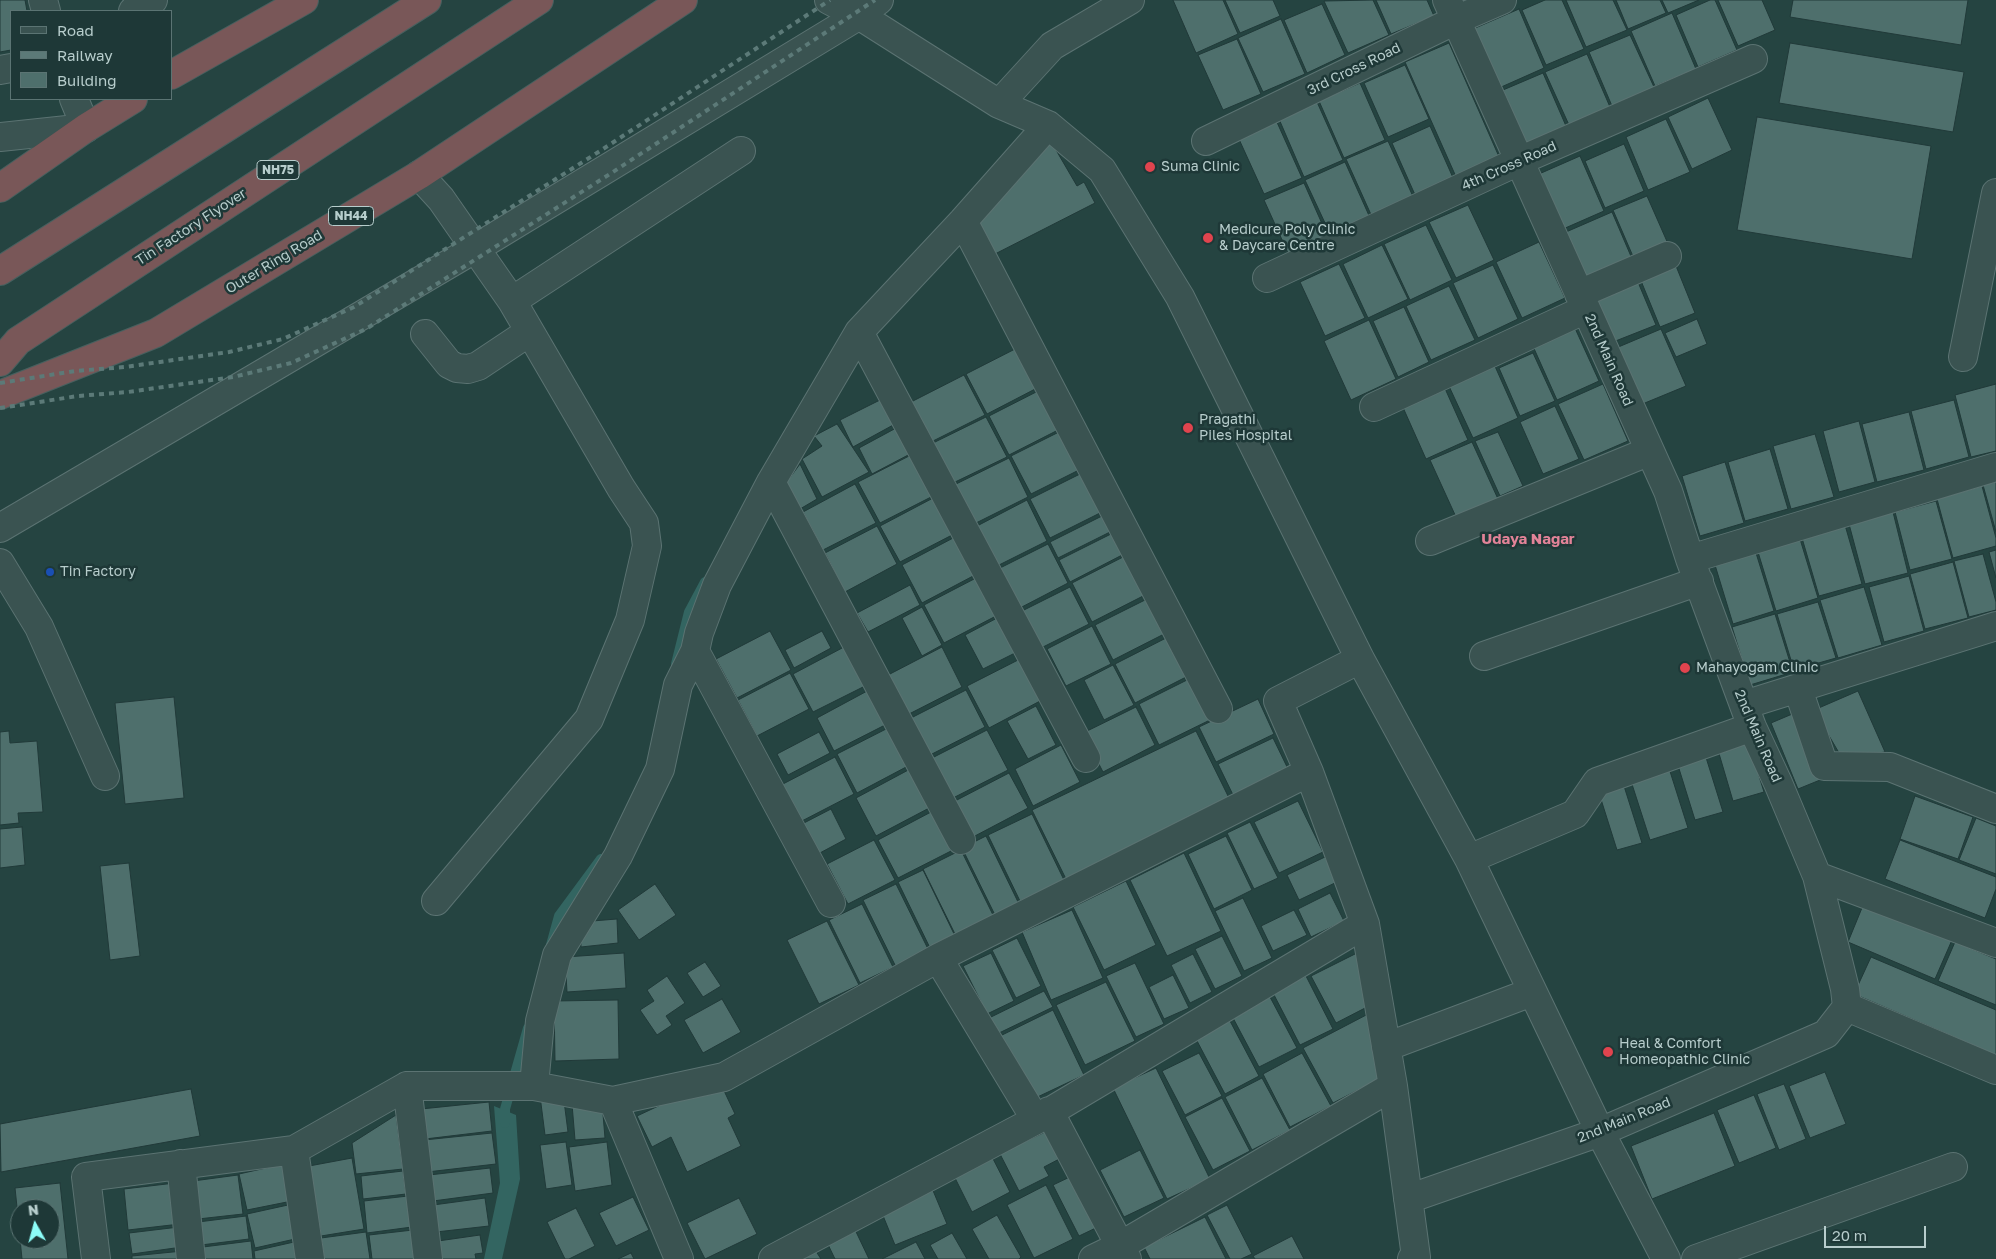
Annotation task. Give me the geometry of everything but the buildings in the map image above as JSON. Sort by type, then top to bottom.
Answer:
[{"type":"highway","points":[[172,74],[304,0]]},
{"type":"highway","points":[[0,271],[427,0]]},
{"type":"highway","name":"Tin Factory Flyover","points":[[0,362],[18,341],[539,0]]},
{"type":"highway","name":"Outer Ring Road","points":[[0,395],[156,333],[419,175],[683,0]]},
{"type":"highway","points":[[0,188],[86,128],[131,100]]},
{"type":"street","points":[[135,10],[153,0]]},
{"type":"street","points":[[829,0],[869,8],[998,104],[1048,125],[1102,170],[1180,297],[1360,659],[1469,859],[1600,1132],[1666,1259]]},
{"type":"street","points":[[998,104],[1052,46],[1130,0]]},
{"type":"street","name":"3rd Cross Road","points":[[1206,141],[1451,10],[1502,0]]},
{"type":"street","points":[[0,528],[476,248],[869,8]]},
{"type":"street","name":"2nd Main Road","points":[[1408,1199],[1600,1132],[1826,1034],[1847,1007],[1845,989],[1817,876],[1748,716],[1668,491],[1451,10]]},
{"type":"street","name":"4th Cross Road","points":[[1267,278],[1519,161],[1753,59]]},
{"type":"street","points":[[0,137],[86,128],[74,100]]},
{"type":"street","points":[[531,1086],[540,1021],[557,955],[618,856],[660,769],[678,685],[695,651],[699,633],[717,585],[771,482],[859,332],[963,221],[1048,125]]},
{"type":"street","points":[[512,301],[741,151]]},
{"type":"street","points":[[419,175],[441,199],[512,301],[621,488],[644,523],[646,546],[630,620],[589,719],[436,901]]},
{"type":"street","points":[[1963,358],[1992,234],[1996,193]]},
{"type":"street","points":[[963,221],[1218,709]]},
{"type":"street","points":[[1374,407],[1666,256]]},
{"type":"street","points":[[426,334],[449,364],[457,368],[468,369],[478,366],[529,332]]},
{"type":"street","points":[[859,332],[1086,758]]},
{"type":"street","points":[[1430,541],[1650,451]]},
{"type":"street","points":[[1484,656],[1695,570],[1996,467]]},
{"type":"street","points":[[771,482],[961,840]]},
{"type":"street","points":[[0,563],[39,627],[105,776]]},
{"type":"street","points":[[1469,859],[1575,814],[1597,782],[1748,716],[1798,689],[1996,626]]},
{"type":"street","points":[[695,651],[831,903]]},
{"type":"street","points":[[1360,659],[1278,701],[1309,772],[1365,924],[1393,1086],[1415,1258]]},
{"type":"street","points":[[1798,689],[1824,766],[1890,767],[1996,809]]},
{"type":"street","points":[[96,1259],[86,1177],[294,1150],[407,1086],[531,1086],[613,1101],[724,1077],[938,958],[1309,772]]},
{"type":"street","points":[[1817,876],[1996,943]]},
{"type":"street","points":[[773,1259],[1042,1116],[1365,924]]},
{"type":"street","points":[[938,958],[1042,1116],[1124,1252]]},
{"type":"street","points":[[1386,1047],[1532,992]]},
{"type":"street","points":[[1847,1007],[1996,1070]]},
{"type":"street","points":[[407,1086],[428,1259]]},
{"type":"street","points":[[1094,1259],[1124,1252],[1393,1086]]},
{"type":"street","points":[[613,1101],[679,1259]]},
{"type":"street","points":[[294,1150],[310,1259]]},
{"type":"street","points":[[181,1164],[191,1259]]},
{"type":"street","points":[[1696,1259],[1953,1167]]},
{"type":"water","points":[[494,1106],[516,1115],[520,1179],[502,1259],[484,1259],[500,1183]]},
{"type":"waterway","points":[[676,664],[689,612],[705,582]]},
{"type":"waterway","points":[[551,945],[559,916],[601,859]]},
{"type":"waterway","points":[[505,1123],[505,1109],[528,1028]]},
{"type":"railway","points":[[0,383],[75,371],[125,367],[229,352],[283,339],[354,307],[600,151],[830,0]]},
{"type":"railway","points":[[0,408],[78,396],[128,392],[233,377],[291,363],[366,329],[613,172],[875,0]]},
{"type":"place","name":"Suma Clinic","points":[[1150,167]]},
{"type":"place","name":"Medicure Poly Clinic & Daycare Centre","points":[[1208,238]]},
{"type":"place","name":"Pragathi Piles Hospital","points":[[1188,428]]},
{"type":"place","name":"Tin Factory","points":[[50,572]]},
{"type":"place","name":"Mahayogam Clinic","points":[[1685,668]]},
{"type":"place","name":"Heal & Comfort Homeopathic Clinic","points":[[1608,1052]]},
{"type":"district","name":"Udaya Nagar","points":[[1528,539]]}]
